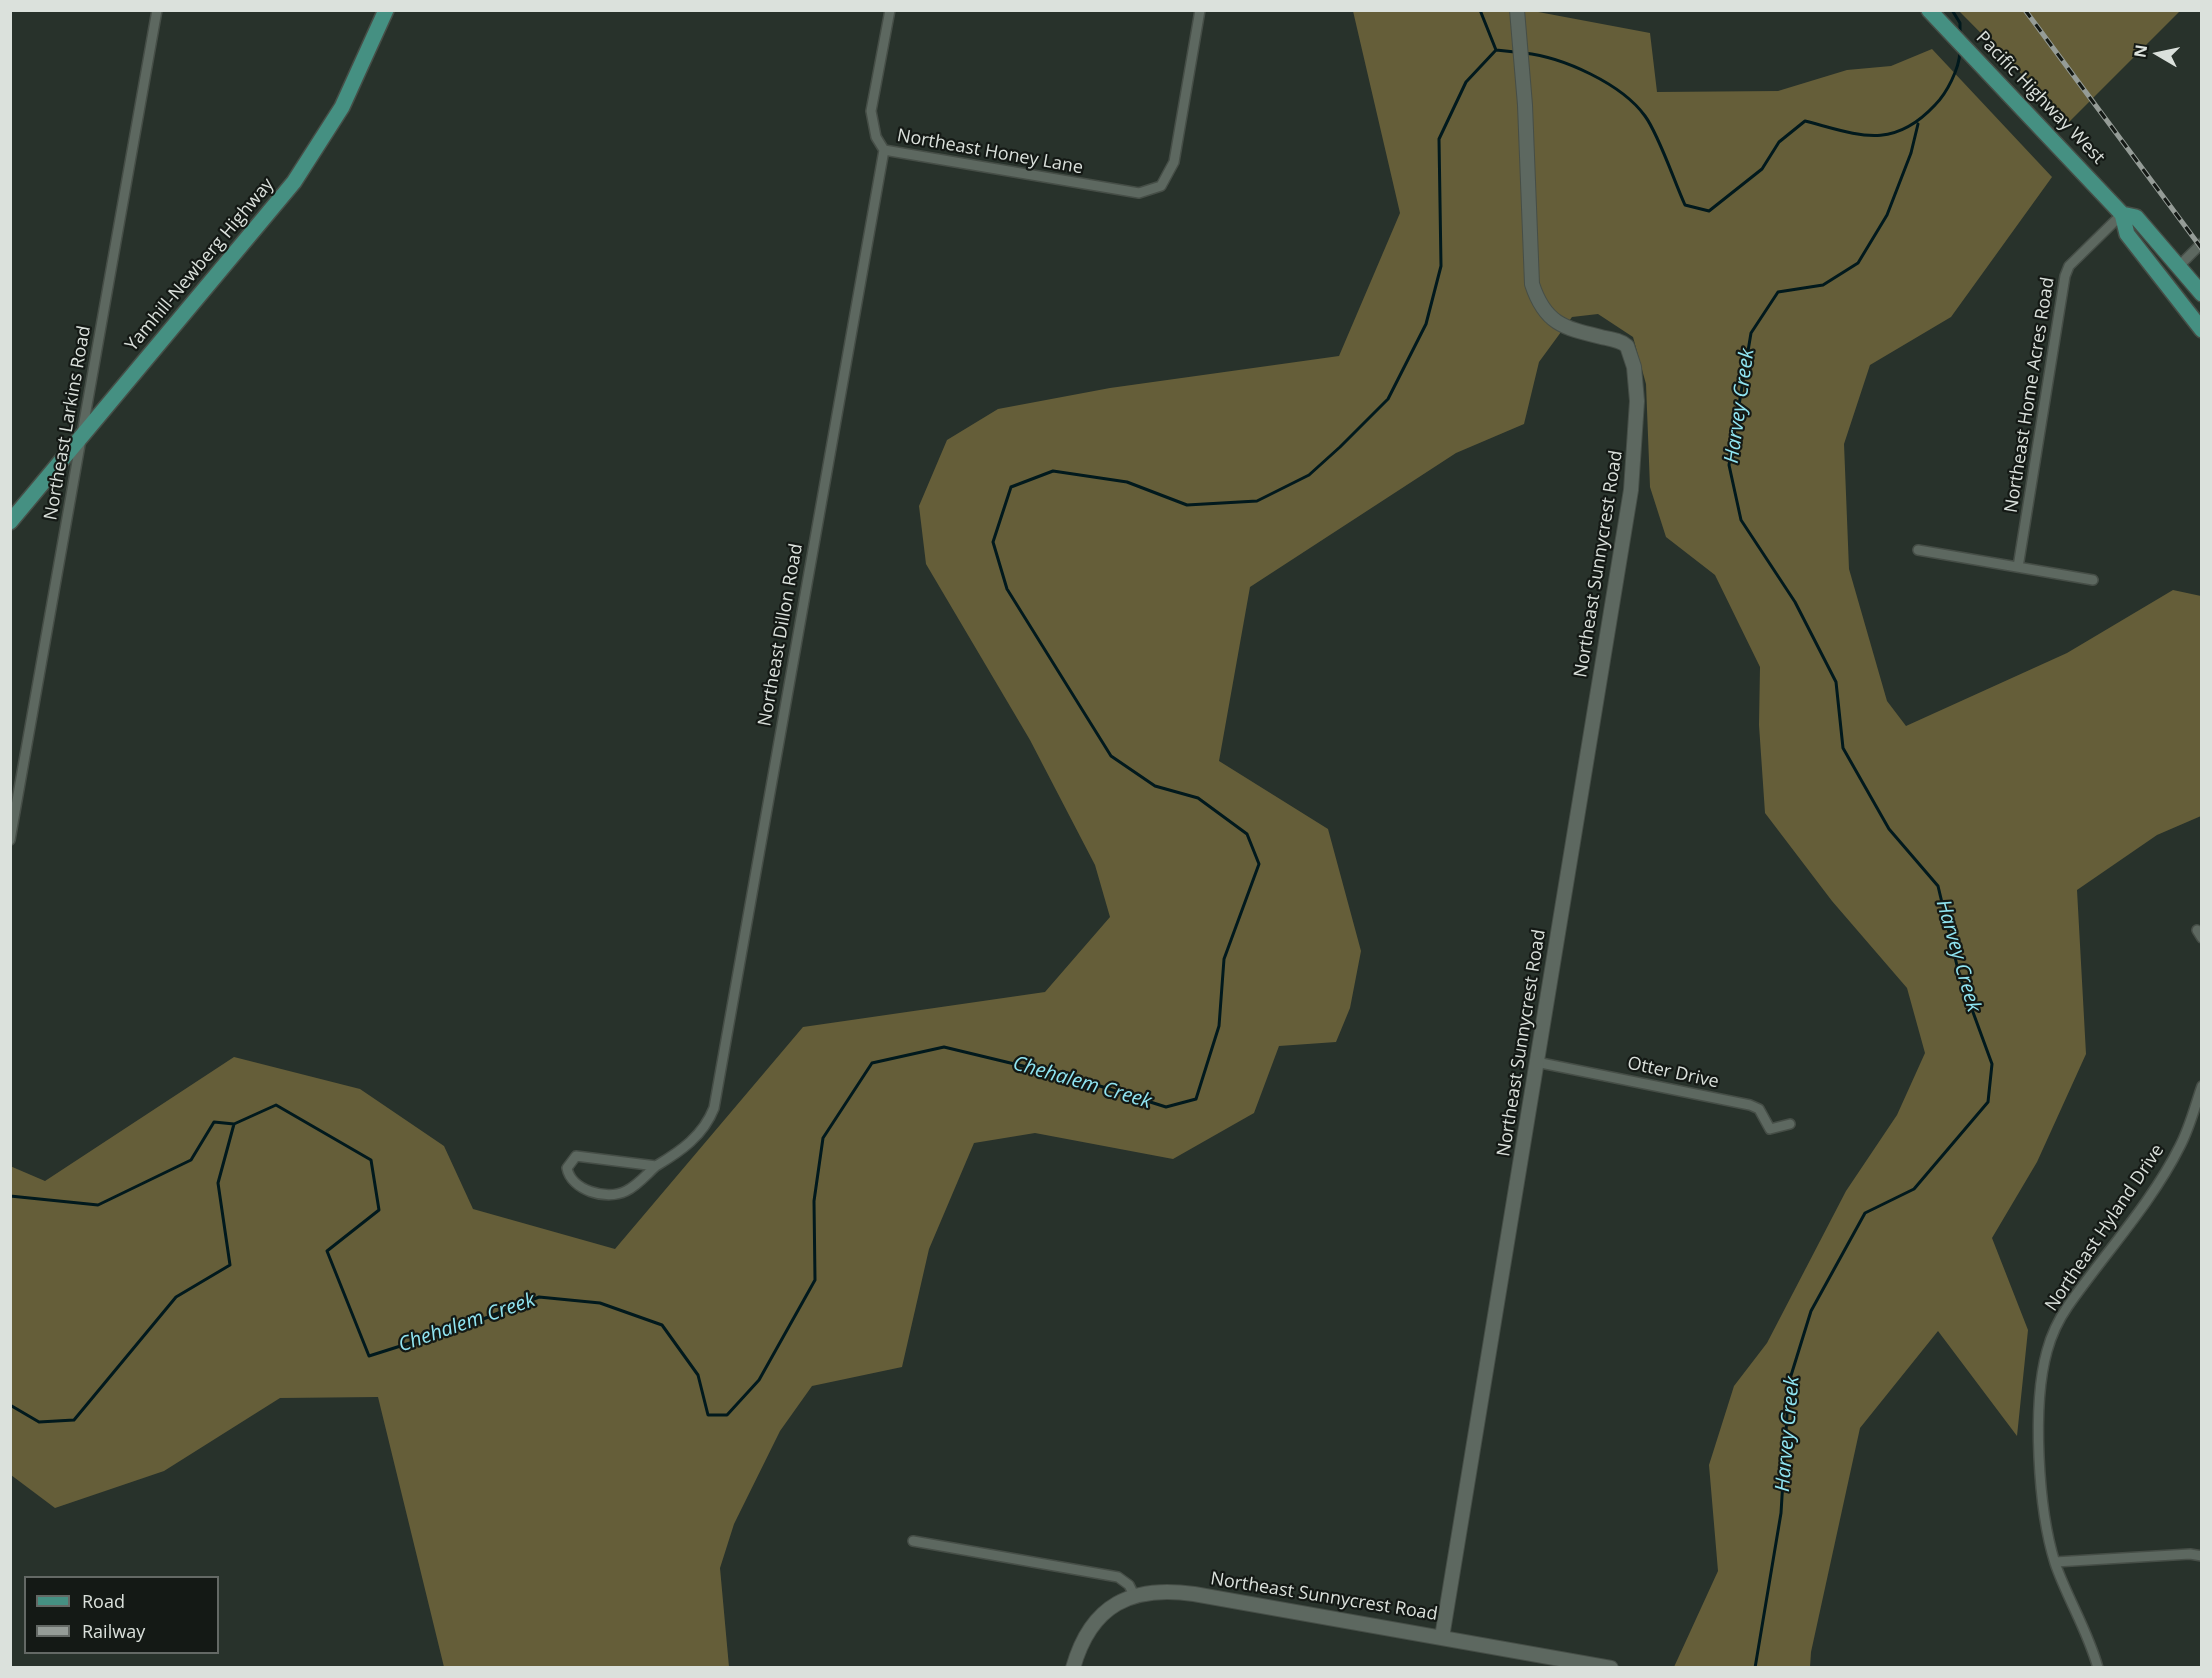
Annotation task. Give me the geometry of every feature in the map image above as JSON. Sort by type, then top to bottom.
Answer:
[{"type":"main road","name":"Yamhill-Newberg Highway","points":[[10,522],[264,220],[309,161],[342,107],[386,10]]},
{"type":"main road","name":"Pacific Highway West","points":[[1929,10],[2121,213],[2127,234],[2202,330]]},
{"type":"main road","name":"Pacific Highway West","points":[[2121,213],[2136,217],[2202,294]]},
{"type":"street","name":"Northeast Larkins Road","points":[[10,840],[157,10]]},
{"type":"street","name":"Northeast Honey Lane","points":[[890,10],[871,111],[876,137],[884,150],[1121,192],[1138,193],[1161,186],[1174,162],[1200,10]]},
{"type":"street","name":"Northeast Sunnycrest Road","points":[[1073,1668],[1084,1637],[1093,1624],[1120,1601],[1134,1595],[1173,1591],[1442,1637],[1631,490],[1637,401],[1634,368],[1627,346],[1618,341],[1569,329],[1556,322],[1542,309],[1537,298],[1530,267],[1525,105],[1517,10]]},
{"type":"street","name":"Northeast Dillon Road","points":[[656,1166],[686,1147],[708,1124],[719,1083],[884,150]]},
{"type":"street","name":"Northeast Home Acres Road","points":[[2018,567],[2065,276],[2069,266],[2121,213]]},
{"type":"street","points":[[2179,266],[2202,243]]},
{"type":"street","points":[[1918,550],[2093,580]]},
{"type":"street","name":"Otter Drive","points":[[1536,1062],[1750,1105],[1759,1109],[1770,1129],[1790,1124]]},
{"type":"street","name":"Northeast Hyland Drive","points":[[2098,1668],[2055,1562],[2041,1478],[2042,1385],[2047,1351],[2066,1309],[2153,1192],[2171,1163],[2184,1137],[2202,1086]]},
{"type":"street","points":[[576,1156],[656,1166],[626,1192],[608,1195],[579,1187],[569,1178],[567,1168],[576,1156]]},
{"type":"street","points":[[913,1541],[1119,1577],[1130,1585],[1134,1595]]},
{"type":"street","points":[[2055,1562],[2190,1554],[2202,1556]]},
{"type":"street","points":[[1442,1637],[1611,1668]]},
{"type":"shaded area","points":[[1353,11],[1533,11],[1650,33],[1657,92],[1778,91],[1847,70],[1891,66],[1932,49],[2052,177],[1951,317],[1870,365],[1844,444],[1849,569],[1887,701],[1906,726],[2067,653],[2173,590],[2201,596],[2201,816],[2157,835],[2077,890],[2086,1054],[2037,1162],[1992,1238],[2028,1330],[2017,1436],[1938,1331],[1860,1428],[1811,1652],[1810,1667],[1674,1667],[1718,1571],[1709,1465],[1734,1386],[1767,1343],[1846,1191],[1897,1115],[1925,1053],[1907,988],[1832,901],[1765,813],[1759,725],[1760,667],[1715,575],[1666,537],[1650,487],[1646,384],[1633,337],[1598,314],[1572,317],[1539,362],[1524,424],[1456,453],[1250,587],[1219,761],[1328,829],[1361,951],[1350,1008],[1336,1042],[1279,1046],[1254,1113],[1173,1159],[1035,1133],[974,1143],[929,1249],[902,1367],[812,1386],[780,1431],[734,1524],[720,1568],[729,1667],[444,1667],[378,1397],[280,1398],[164,1471],[55,1508],[11,1475],[10,1166],[45,1181],[234,1057],[360,1089],[444,1146],[473,1209],[615,1249],[803,1027],[1045,992],[1110,917],[1095,865],[1030,740],[926,564],[919,506],[947,440],[998,409],[1110,388],[1339,356],[1400,213]]},
{"type":"shaded area","points":[[1959,11],[2180,11],[2069,122]]},
{"type":"waterway","points":[[1480,10],[1496,50]]},
{"type":"waterway","name":"Chehalem Creek","points":[[1952,10],[1960,23],[1960,36]]},
{"type":"waterway","name":"Chehalem Creek","points":[[1496,50],[1515,52]]},
{"type":"waterway","name":"Chehalem Creek","points":[[10,1405],[39,1422],[74,1420],[176,1297],[230,1265],[218,1183],[234,1124],[276,1105],[371,1160],[379,1210],[327,1251],[369,1356],[473,1323],[539,1297],[600,1303],[662,1325],[698,1375],[708,1415],[727,1415],[759,1380],[815,1280],[814,1201],[823,1138],[872,1063],[944,1047],[1081,1080],[1166,1107],[1196,1099],[1219,1026],[1224,959],[1259,864],[1247,834],[1198,798],[1155,786],[1111,756],[1007,589],[993,542],[1011,487],[1053,471],[1127,482],[1187,505],[1257,501],[1309,475],[1340,447],[1388,399],[1426,324],[1441,266],[1439,139],[1466,82],[1496,50]]},
{"type":"waterway","name":"Chehalem Creek","points":[[1524,53],[1573,66],[1607,83],[1635,104],[1650,124],[1661,146],[1685,205],[1709,211],[1762,169],[1779,142],[1805,121],[1842,131],[1874,136],[1904,129],[1919,119],[1939,100],[1955,73],[1960,52]]},
{"type":"waterway","name":"Harvey Creek","points":[[1755,1668],[1781,1513],[1789,1382],[1811,1311],[1865,1213],[1914,1189],[1988,1102],[1992,1064],[1959,974],[1938,886],[1889,829],[1843,748],[1836,682],[1795,602],[1741,520],[1729,465],[1751,333],[1778,292],[1823,285],[1858,263],[1887,215],[1911,153],[1918,124]]},
{"type":"waterway","points":[[10,1196],[98,1205],[191,1160],[214,1122],[234,1124]]},
{"type":"railway","points":[[2025,10],[2202,249]]}]
